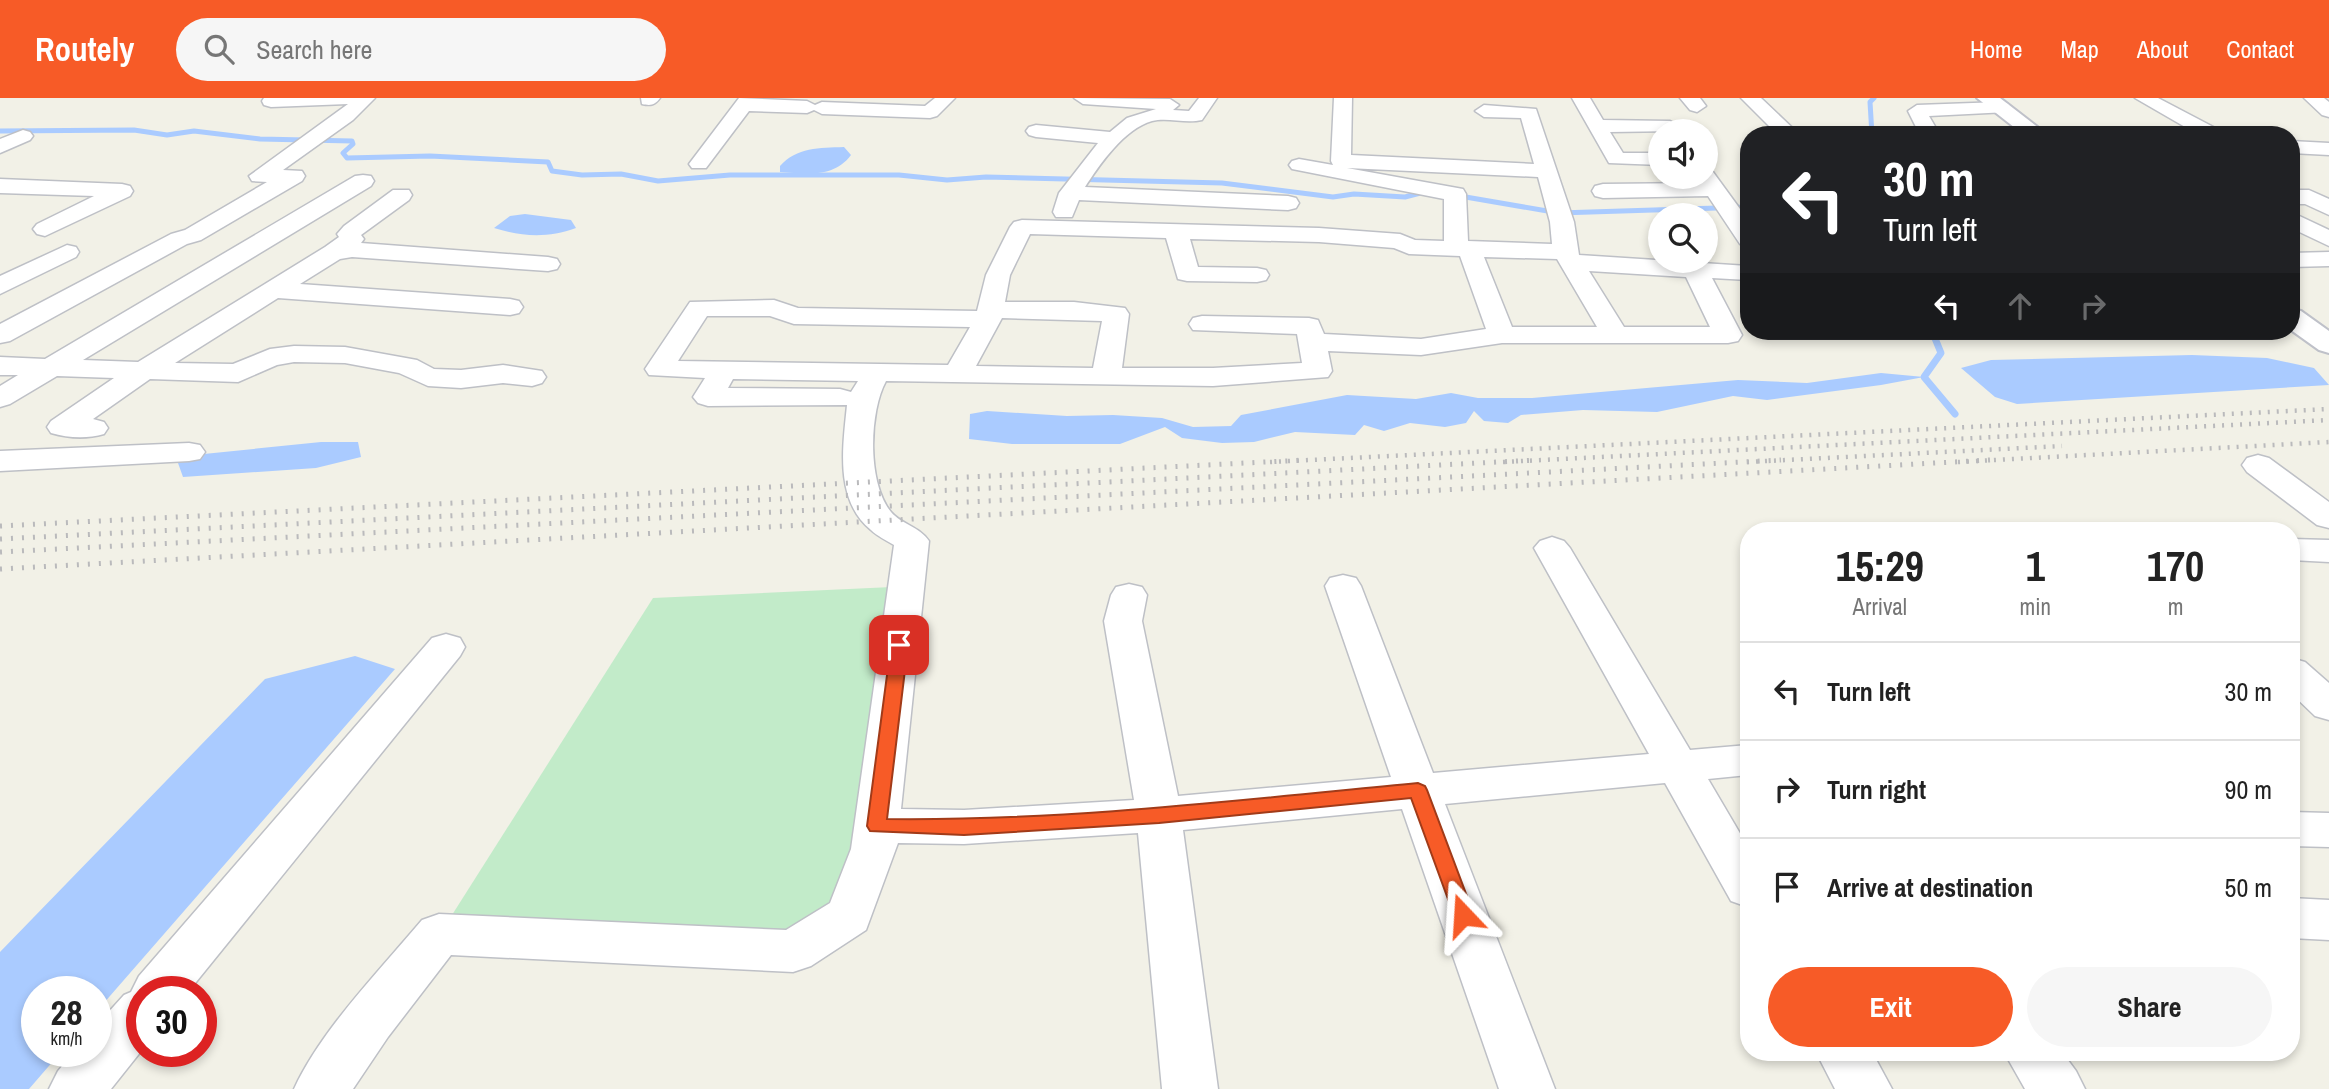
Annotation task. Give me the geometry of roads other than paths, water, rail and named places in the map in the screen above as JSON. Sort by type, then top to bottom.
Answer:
[{"type":"street","points":[[271,101],[366,98]]},
{"type":"street","points":[[0,335],[179,239],[205,229],[294,176],[260,176],[346,116],[366,98]]},
{"type":"street","points":[[699,164],[746,102],[930,112],[946,98]]},
{"type":"street","points":[[1083,98],[1206,103]]},
{"type":"street","points":[[1343,98],[1341,162],[1545,171]]},
{"type":"street","points":[[1581,98],[1616,159],[1648,159]]},
{"type":"street","points":[[1750,98],[1780,126]]},
{"type":"street","points":[[2144,98],[2197,126]]},
{"type":"street","points":[[2313,98],[2329,111]]},
{"type":"street","points":[[1061,228],[1066,198],[1083,173],[1114,138],[1143,117],[1195,116],[1206,103]]},
{"type":"street","points":[[1925,126],[1917,111],[1994,103],[2026,126]]},
{"type":"street","points":[[813,128],[815,104]]},
{"type":"street","points":[[1484,111],[1526,106],[1562,222],[1567,257],[1614,333]]},
{"type":"street","points":[[1597,126],[1648,124]]},
{"type":"street","points":[[1036,131],[1114,138]]},
{"type":"street","points":[[0,147],[23,136]]},
{"type":"street","points":[[1342,139],[1368,140]]},
{"type":"street","points":[[2300,147],[2329,149]]},
{"type":"street","points":[[1298,164],[1455,194],[1463,248],[1502,335]]},
{"type":"street","points":[[0,398],[363,181]]},
{"type":"street","points":[[0,186],[122,191],[45,229]]},
{"type":"street","points":[[1603,191],[1662,200],[1693,189]]},
{"type":"street","points":[[1714,189],[1740,227]]},
{"type":"street","points":[[1070,193],[1288,203]]},
{"type":"street","points":[[93,428],[62,427],[144,370],[334,252],[352,239],[350,233],[401,195]]},
{"type":"street","points":[[2300,197],[2309,197],[2329,208]]},
{"type":"street","points":[[2300,224],[2329,239]]},
{"type":"street","points":[[957,374],[989,315],[998,275],[1022,227],[1319,235],[1400,241],[1409,247],[1463,248],[1648,263]]},
{"type":"street","points":[[1176,230],[1187,274],[1257,275]]},
{"type":"street","points":[[334,252],[352,250],[548,264]]},
{"type":"street","points":[[0,286],[67,252]]},
{"type":"street","points":[[2300,260],[2329,259]]},
{"type":"street","points":[[1718,269],[1740,272]]},
{"type":"street","points":[[1311,342],[1421,347],[1502,335],[1728,335],[1697,273]]},
{"type":"street","points":[[274,290],[510,307]]},
{"type":"street","points":[[1106,377],[1116,314],[1074,310],[783,323],[774,308],[699,308],[659,369],[724,370],[708,397],[869,386],[957,374],[1106,377],[1213,377],[1318,371],[1309,326],[1202,324]]},
{"type":"street","points":[[0,366],[238,373],[270,357],[294,354],[345,355],[407,366],[428,377],[461,379],[503,374],[532,377]]},
{"type":"street","points":[[322,1089],[369,1021],[439,934],[793,951],[849,916],[874,849],[912,541],[881,522],[870,507],[856,467],[869,386]]},
{"type":"street","points":[[0,461],[189,452]]},
{"type":"street","points":[[2258,465],[2329,518]]},
{"type":"street","points":[[1552,548],[1740,874]]},
{"type":"street","points":[[2300,550],[2329,551]]},
{"type":"street","points":[[1343,586],[1527,1089]]},
{"type":"street","points":[[1129,595],[1123,621],[1159,815],[1190,1089]]},
{"type":"street","points":[[171,976],[446,647]]},
{"type":"street","points":[[2300,678],[2329,705]]},
{"type":"street","points":[[877,826],[964,827],[1159,815],[1740,761]]},
{"type":"street","points":[[2300,829],[2329,830]]},
{"type":"street","points":[[2300,918],[2329,920]]},
{"type":"street","points":[[76,1089],[126,1030]]},
{"type":"street","points":[[1848,1061],[1864,1089]]},
{"type":"street","points":[[2037,1061],[2057,1089]]},
{"type":"water","points":[[844,147],[851,155],[837,168],[810,174],[780,172],[780,166],[801,152],[817,148]]},
{"type":"water","points":[[525,214],[571,220],[576,228],[535,235],[494,228],[510,216]]},
{"type":"water","points":[[2192,355],[2267,358],[2314,368],[2329,385],[2017,404],[1995,397],[1961,368],[1991,360]]},
{"type":"water","points":[[1881,373],[1924,377],[1767,400],[1733,396],[1657,412],[1583,410],[1521,415],[1508,423],[1484,421],[1474,411],[1466,423],[1445,427],[1410,423],[1384,431],[1364,425],[1355,435],[1295,432],[1254,442],[1222,443],[1182,438],[1165,427],[1120,444],[1012,444],[969,439],[970,414],[987,411],[1162,418],[1193,427],[1231,426],[1241,415],[1347,395],[1416,399],[1451,393],[1478,398],[1532,398],[1738,380],[1807,383]]},
{"type":"water","points":[[321,442],[358,442],[361,457],[316,468],[183,477],[178,463],[184,456]]},
{"type":"water","points":[[355,656],[395,669],[112,994],[112,976],[21,976],[21,1067],[48,1067],[29,1089],[0,1089],[0,952],[265,679]]},
{"type":"waterway","points":[[1871,126],[1870,102],[1874,98]]},
{"type":"waterway","points":[[0,131],[134,130],[167,135],[194,131],[260,139],[352,141],[353,144],[343,153],[347,158],[430,156],[548,162],[552,171],[582,175],[621,174],[658,181],[730,175],[899,175],[947,180],[986,177],[1222,183],[1333,197],[1354,194],[1405,197],[1428,191]]},
{"type":"waterway","points":[[1454,195],[1559,213],[1740,207]]},
{"type":"waterway","points":[[1936,340],[1941,353],[1924,377],[1955,414]]},
{"type":"railway","points":[[1270,462],[2329,409]]},
{"type":"railway","points":[[1503,462],[2329,420]]},
{"type":"railway","points":[[1958,462],[2329,442]]},
{"type":"railway","points":[[1747,462],[2062,446]]},
{"type":"railway","points":[[0,526],[1305,460]]},
{"type":"railway","points":[[0,539],[1537,460]]},
{"type":"railway","points":[[0,552],[1781,460]]},
{"type":"railway","points":[[0,569],[1990,460]]}]
